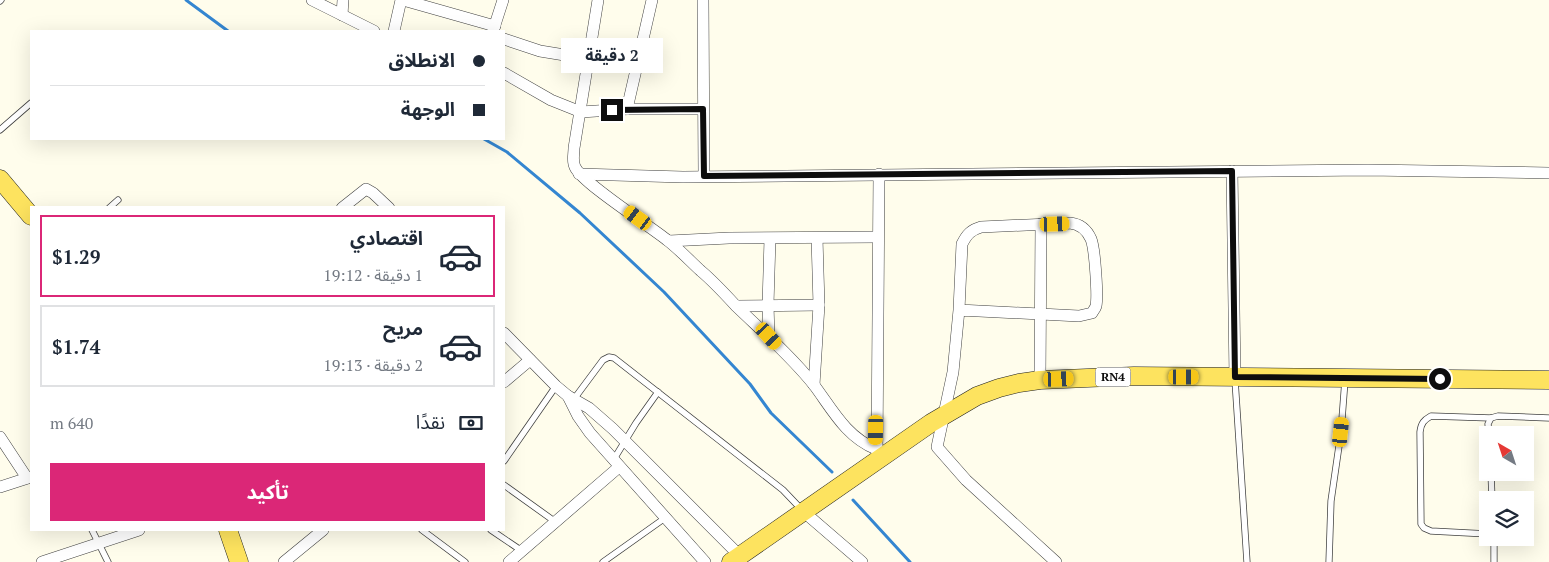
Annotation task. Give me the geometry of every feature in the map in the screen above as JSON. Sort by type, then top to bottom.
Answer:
[{"type":"main road","points":[[1,183],[30,215]]},
{"type":"main road","name":"RN4","points":[[735,559],[804,512],[876,455],[977,396],[999,388],[1040,380],[1134,376],[1549,380]]},
{"type":"main road","points":[[228,531],[239,562]]},
{"type":"street","points":[[312,0],[372,30]]},
{"type":"street","points":[[342,15],[343,0]]},
{"type":"street","points":[[394,30],[402,0],[494,29],[503,0]]},
{"type":"street","points":[[598,0],[573,161],[575,168],[580,174],[668,241],[708,277],[769,336],[814,385],[821,397],[848,430],[876,455]]},
{"type":"street","points":[[627,109],[652,0]]},
{"type":"street","points":[[703,0],[704,176]]},
{"type":"street","points":[[505,39],[540,51],[589,60]]},
{"type":"street","points":[[505,74],[551,100],[581,112],[627,109],[703,109]]},
{"type":"street","points":[[580,174],[704,176],[1368,170],[1549,173]]},
{"type":"street","points":[[1232,171],[1235,377]]},
{"type":"street","points":[[876,455],[878,174]]},
{"type":"street","points":[[345,206],[366,189],[387,206]]},
{"type":"street","points":[[1040,380],[1041,224]]},
{"type":"street","points":[[959,310],[1079,316],[1092,313],[1096,305],[1095,266],[1090,237],[1077,224],[981,226],[972,230],[966,236],[962,244],[959,310],[953,372],[937,447],[966,480],[1056,562]]},
{"type":"street","points":[[668,241],[730,238],[878,237]]},
{"type":"street","points":[[814,385],[819,305],[818,238]]},
{"type":"street","points":[[769,336],[770,239]]},
{"type":"street","points":[[737,306],[819,305]]},
{"type":"street","points":[[505,335],[571,399],[595,412],[735,559]]},
{"type":"street","points":[[505,381],[530,360]]},
{"type":"street","points":[[571,399],[586,428],[616,464],[706,562]]},
{"type":"street","points":[[0,437],[29,477],[0,487]]},
{"type":"street","points":[[509,562],[556,523],[616,464]]},
{"type":"street","points":[[804,512],[862,562]]},
{"type":"street","points":[[42,562],[135,531]]},
{"type":"street","points":[[284,562],[322,531]]},
{"type":"lane","points":[[0,130],[30,104]]},
{"type":"lane","points":[[111,206],[118,200]]},
{"type":"lane","points":[[571,399],[603,360],[609,357],[623,364],[783,490],[804,512]]},
{"type":"lane","points":[[1235,377],[1247,562]]},
{"type":"lane","points":[[1329,562],[1331,501],[1341,432],[1345,378]]},
{"type":"lane","points":[[505,460],[556,386]]},
{"type":"lane","points":[[616,464],[625,442],[658,392]]},
{"type":"lane","points":[[1479,534],[1432,531],[1424,528],[1421,524],[1421,425],[1431,416],[1549,418]]},
{"type":"lane","points":[[1488,426],[1491,418]]},
{"type":"lane","points":[[505,486],[556,523]]},
{"type":"lane","points":[[603,562],[665,518]]},
{"type":"lane","points":[[93,531],[108,562]]},
{"type":"lane","points":[[423,531],[465,562]]},
{"type":"lane","points":[[492,531],[522,551]]},
{"type":"lane","points":[[1494,546],[1494,562]]},
{"type":"waterway","points":[[186,0],[227,30]]},
{"type":"waterway","points":[[486,140],[507,152],[580,213],[664,292],[750,384],[771,413],[832,472]]},
{"type":"waterway","points":[[853,500],[910,562]]},
{"type":"route","points":[[612,110],[703,109],[704,176],[1232,171],[1235,377],[1440,379]]}]
